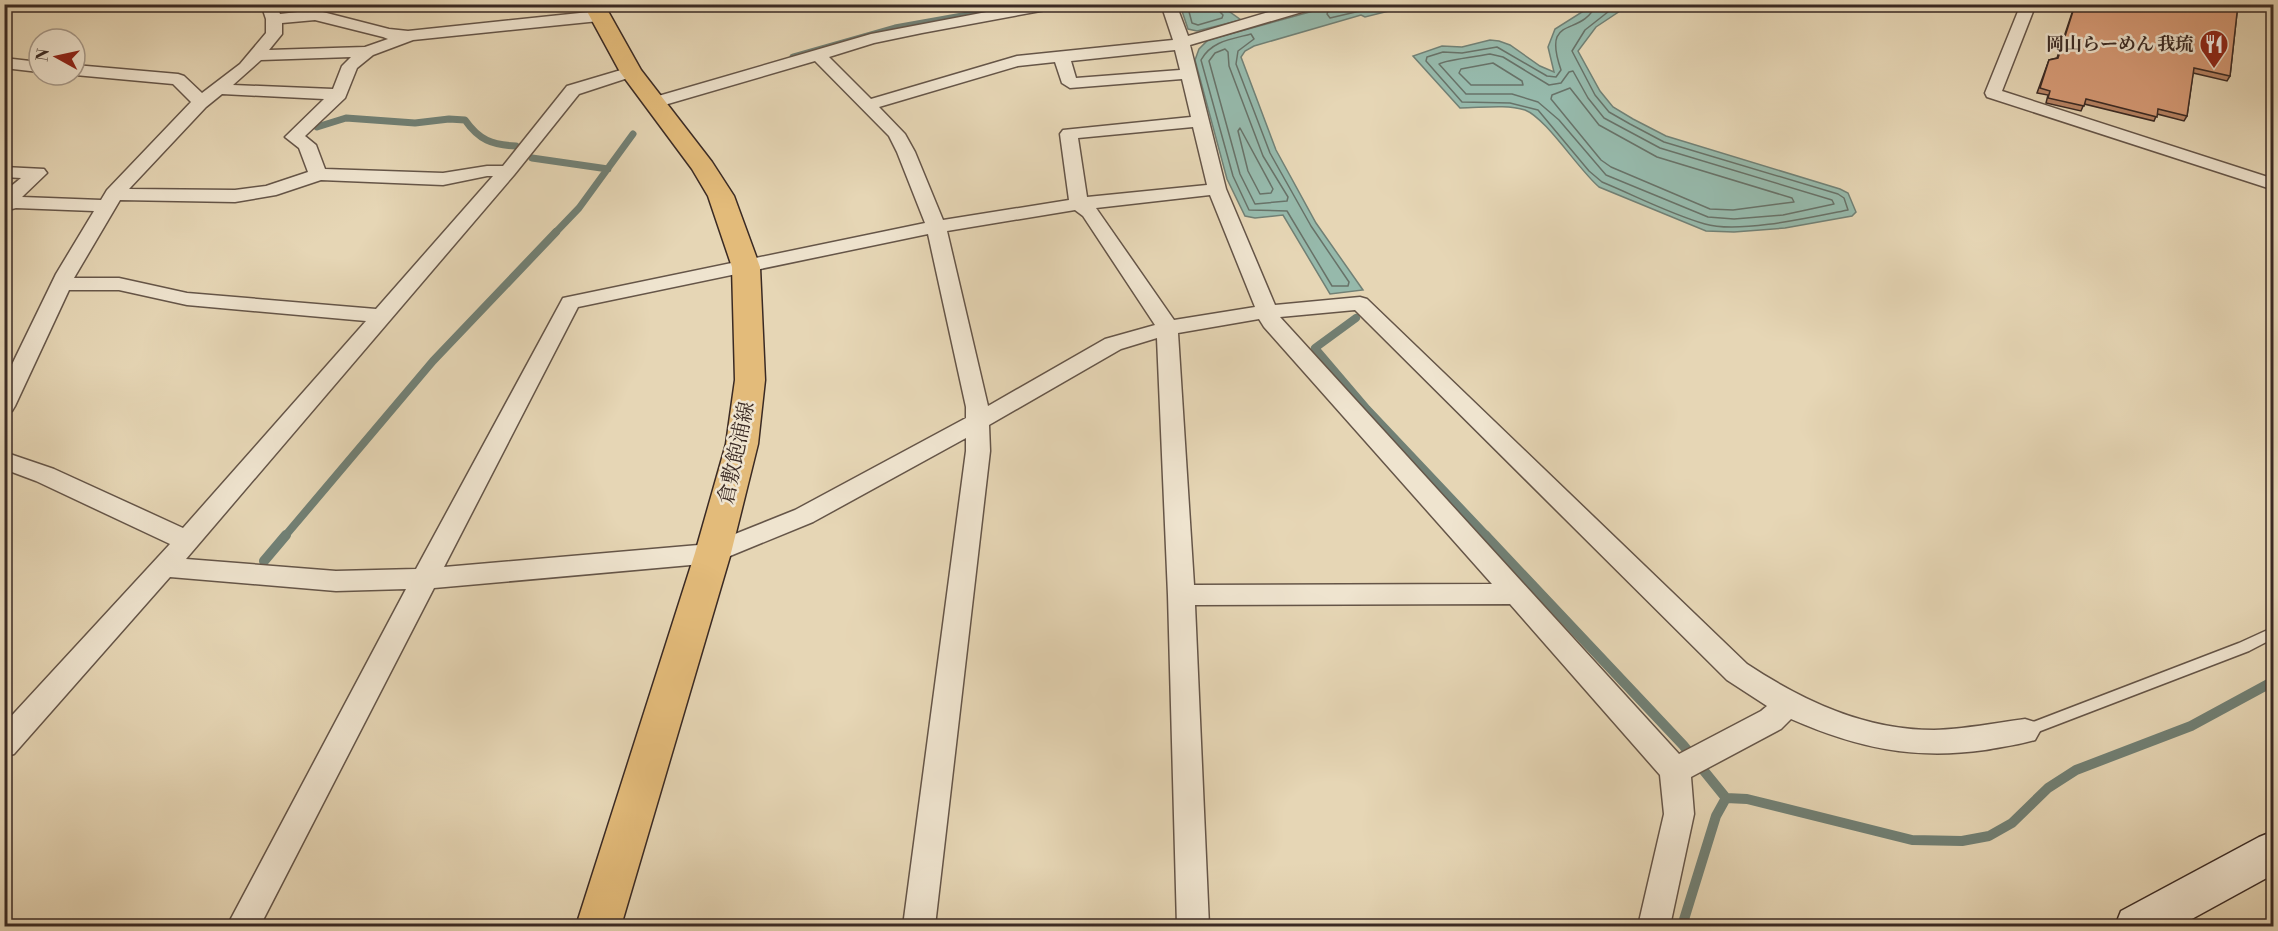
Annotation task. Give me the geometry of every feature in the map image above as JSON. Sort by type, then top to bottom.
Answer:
[{"type":"main road","name":"倉敷飽浦線","points":[[596,10],[631,72],[703,166],[721,196],[746,267],[750,380],[742,444],[713,553],[599,927]]},
{"type":"street","points":[[715,85],[728,72],[739,66],[892,23],[994,4]]},
{"type":"street","points":[[654,103],[871,39],[1057,4]]},
{"type":"street","points":[[1168,4],[1181,43],[1217,189],[1271,322],[1653,744],[1691,763]]},
{"type":"street","points":[[867,105],[1017,60],[1181,43],[1314,4]]},
{"type":"street","points":[[2029,4],[1993,93],[2274,185]]},
{"type":"street","points":[[320,174],[314,168],[307,145],[294,137],[339,94],[350,66],[367,52],[408,36],[596,10]]},
{"type":"street","points":[[4,406],[61,285],[111,200],[200,103],[256,55],[274,34],[271,12],[315,15],[408,36]]},
{"type":"street","points":[[256,55],[367,52]]},
{"type":"street","points":[[819,56],[902,142],[936,227],[977,407],[976,462],[919,927]]},
{"type":"street","points":[[1061,56],[1070,83],[1188,74]]},
{"type":"street","points":[[4,63],[27,66]]},
{"type":"street","points":[[87,71],[178,79],[193,92],[200,103]]},
{"type":"street","points":[[4,745],[187,541],[508,171],[573,90],[631,72]]},
{"type":"street","points":[[219,89],[339,94]]},
{"type":"street","points":[[1193,927],[1181,595],[1167,328],[1162,317],[1090,212],[1079,204],[1069,134],[1200,122]]},
{"type":"street","points":[[4,204],[235,196],[269,191],[320,174],[443,179],[487,171],[508,171]]},
{"type":"street","points":[[4,172],[38,174],[4,204]]},
{"type":"street","points":[[243,927],[570,302],[936,227],[1079,204],[1217,189]]},
{"type":"street","points":[[61,285],[119,284],[187,299],[382,316]]},
{"type":"street","points":[[163,567],[336,581],[424,579],[713,553],[804,516],[977,422],[1113,344],[1167,328],[1266,312],[1348,303],[1438,377],[1737,672],[1787,704],[1825,720],[1871,734],[1923,742],[1970,739],[2025,731]]},
{"type":"street","points":[[4,460],[45,475],[187,541]]},
{"type":"street","points":[[1181,595],[1516,594]]},
{"type":"street","points":[[1654,927],[1691,763],[1771,720],[1787,704]]},
{"type":"street","points":[[2137,927],[2274,851]]},
{"type":"lane","points":[[2025,731],[2244,647],[2274,632]]},
{"type":"water","points":[[1180,5],[1220,5],[1241,20],[1197,31],[1188,29]]},
{"type":"water","points":[[1335,5],[1413,5],[1365,17],[1361,15],[1254,46],[1245,51],[1241,57],[1276,150],[1316,223],[1363,290],[1330,294],[1283,215],[1255,218],[1245,216],[1227,179],[1195,60],[1199,49],[1208,40]]},
{"type":"water","points":[[1593,5],[1629,5],[1596,27],[1578,51],[1600,91],[1613,107],[1666,136],[1840,189],[1848,193],[1856,212],[1852,216],[1785,228],[1734,232],[1706,231],[1599,187],[1552,133],[1525,110],[1501,107],[1460,108],[1413,56],[1442,46],[1462,47],[1490,40],[1499,41],[1510,45],[1540,66],[1554,72],[1548,47],[1555,29]]},
{"type":"building","points":[[2072,4],[2238,4],[2230,76],[2194,68],[2187,116],[2158,109],[2157,117],[2086,99],[2084,106],[2048,98],[2050,91],[2040,88],[2049,60],[2058,58],[2075,5]]},
{"type":"waterway","points":[[793,57],[895,28],[1013,7]]},
{"type":"waterway","points":[[317,127],[346,118],[415,123],[449,119],[465,120],[481,137],[493,143],[516,146]]},
{"type":"waterway","points":[[608,169],[633,134]]},
{"type":"waterway","points":[[532,158],[608,169]]},
{"type":"waterway","points":[[555,233],[579,208],[608,169]]},
{"type":"waterway","points":[[285,536],[433,361],[556,232]]},
{"type":"waterway","points":[[1356,318],[1315,348],[1367,409],[1487,536]]},
{"type":"waterway","points":[[264,561],[286,535]]},
{"type":"waterway","points":[[1485,535],[1683,745],[1726,798]]},
{"type":"waterway","points":[[1726,798],[1747,799],[1912,840],[1962,841],[1989,836],[2012,823],[2048,788],[2076,770],[2191,726],[2274,681]]},
{"type":"waterway","points":[[1682,926],[1716,816],[1726,798]]},
{"type":"place","name":"岡山らーめん 我琉","points":[[2214,70]]}]
